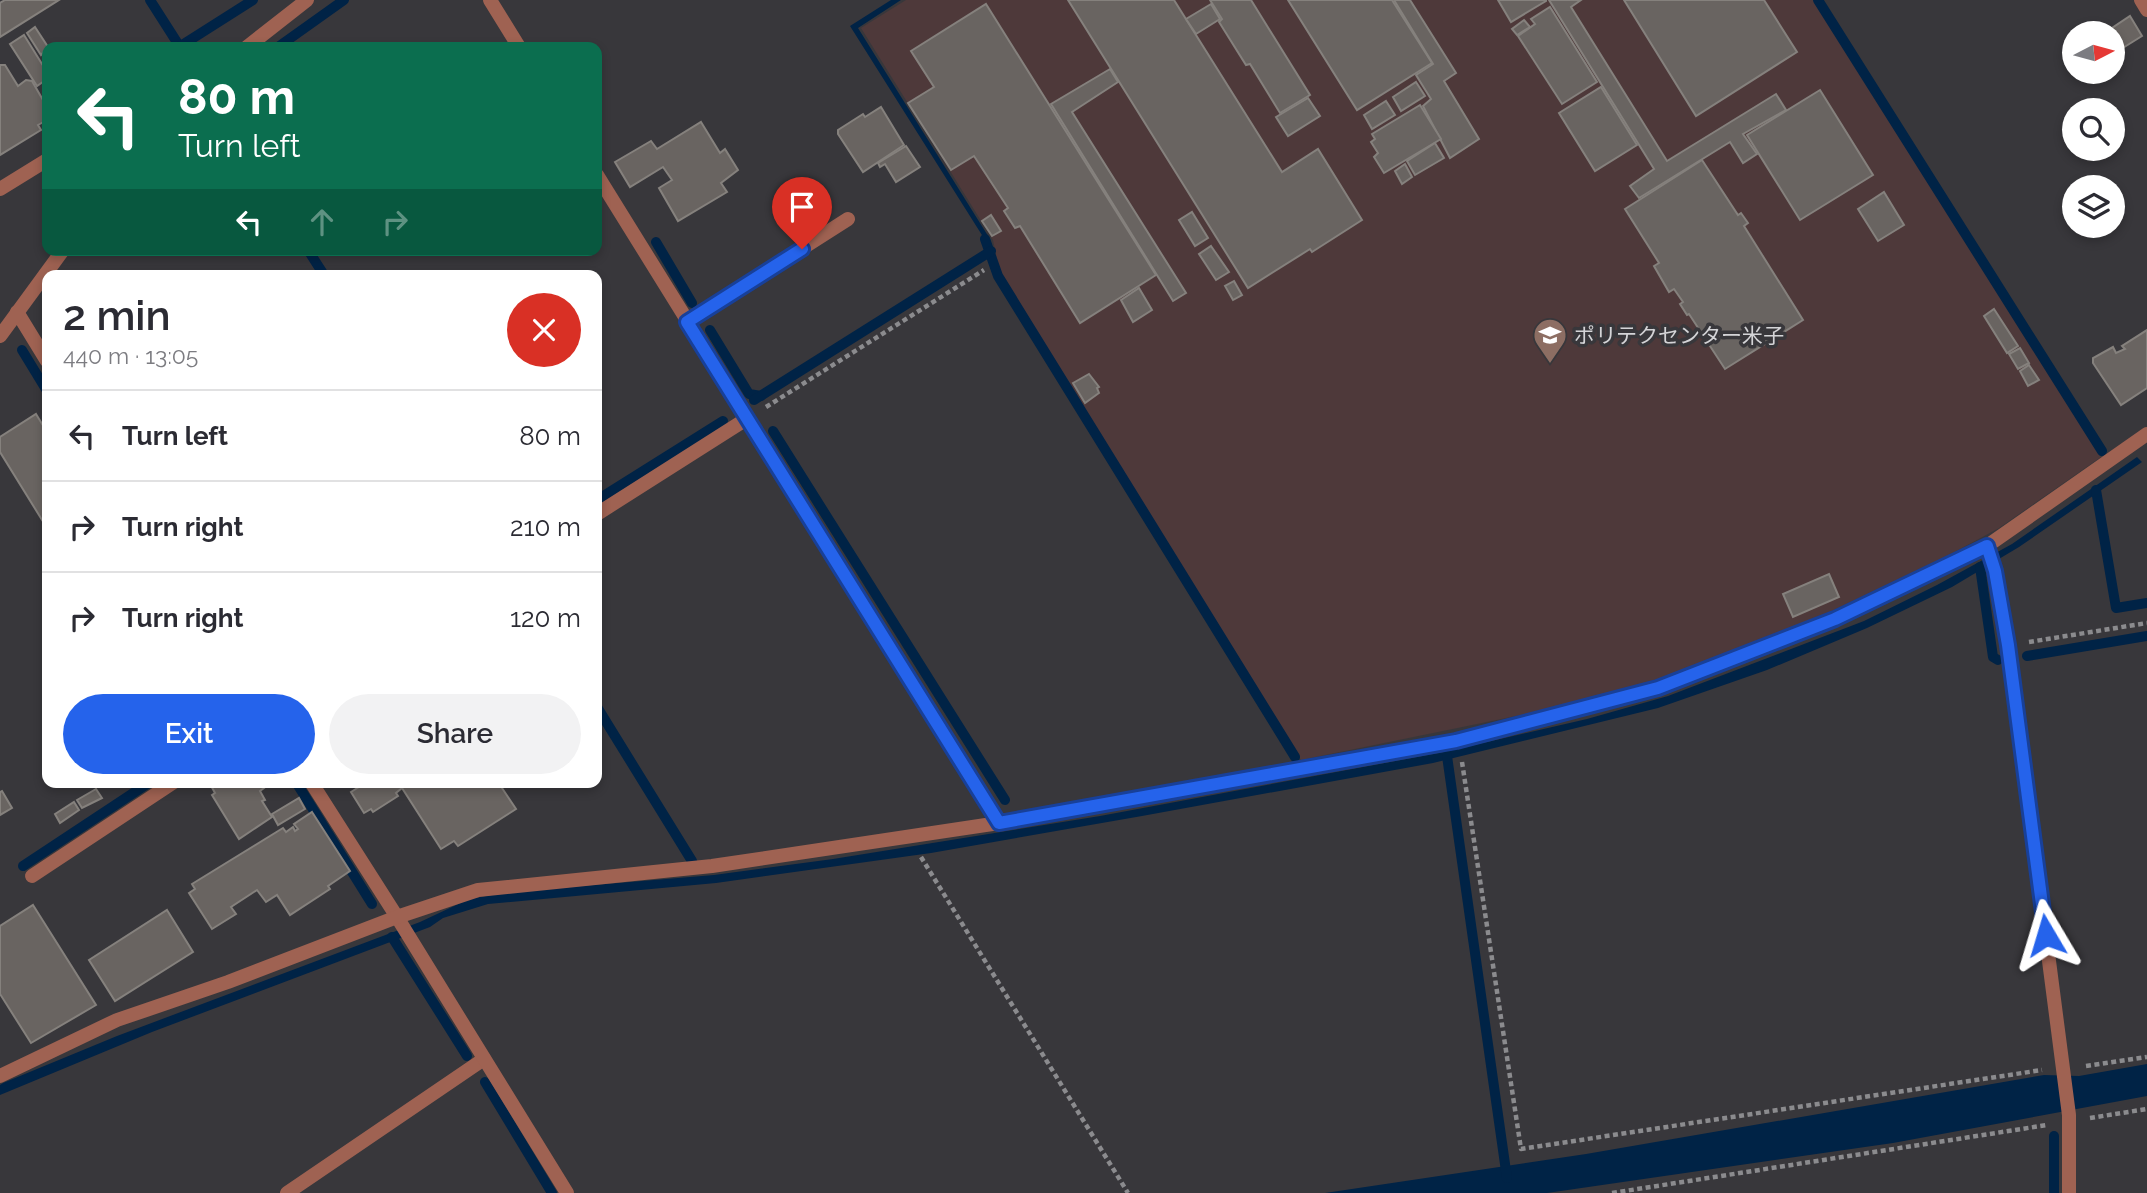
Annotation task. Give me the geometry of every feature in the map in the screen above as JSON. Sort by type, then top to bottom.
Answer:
[{"type":"street","points":[[253,42],[307,0]]},
{"type":"street","points":[[490,0],[516,42]]},
{"type":"street","points":[[2140,0],[2147,10]]},
{"type":"street","points":[[0,189],[42,163]]},
{"type":"street","points":[[602,182],[999,823]]},
{"type":"street","points":[[687,322],[848,219]]},
{"type":"street","points":[[0,336],[42,278]]},
{"type":"street","points":[[17,312],[42,353]]},
{"type":"street","points":[[602,511],[748,418]]},
{"type":"street","points":[[0,1076],[117,1020],[399,920],[461,895],[500,886],[712,866],[999,823],[1456,741],[1658,688],[1835,619],[1988,550],[2147,434]]},
{"type":"street","points":[[1988,550],[1995,571],[2008,645],[2063,1070],[2069,1118],[2069,1193]]},
{"type":"street","points":[[32,876],[165,788]]},
{"type":"street","points":[[315,788],[411,939],[566,1193]]},
{"type":"street","points":[[287,1193],[484,1059]]},
{"type":"path","points":[[748,418],[984,270]]},
{"type":"path","points":[[2008,645],[2147,623]]},
{"type":"path","points":[[1462,762],[1521,1149],[2147,1057]]},
{"type":"path","points":[[922,859],[1128,1193]]},
{"type":"path","points":[[1612,1193],[2069,1118],[2147,1109]]},
{"type":"shaded area","name":"ポリテクセンター米子","points":[[906,0],[1814,0],[2101,457],[1999,528],[1949,555],[1834,610],[1678,673],[1521,715],[1301,760],[1000,274],[993,240],[861,28]]},
{"type":"water","points":[[891,0],[901,0],[858,28],[990,239],[992,251],[850,26]]},
{"type":"water","points":[[2137,457],[2142,462],[2019,547],[1952,587],[1867,628],[1767,670],[1658,708],[1433,763],[931,853],[716,883],[488,904],[443,918],[430,927],[152,1032],[0,1095],[0,1085],[3,1083],[117,1036],[420,922],[469,899],[510,892],[714,875],[833,859],[1100,816],[1444,752],[1587,719],[1668,696],[1864,621],[1937,585],[2012,544]]},
{"type":"water","points":[[2147,1064],[2147,1096],[1893,1143],[1547,1193],[1325,1193],[1586,1154],[2044,1075],[2079,1076]]},
{"type":"building","points":[[5,0],[59,0],[0,37],[0,3]]},
{"type":"building","points":[[1068,0],[1174,0],[1282,172],[1318,149],[1362,220],[1248,288]]},
{"type":"building","points":[[1210,0],[1251,0],[1310,95],[1280,113],[1250,64],[1246,65],[1219,22],[1222,19]]},
{"type":"building","points":[[1288,0],[1392,0],[1432,63],[1357,110]]},
{"type":"building","points":[[1394,0],[1410,0],[1456,73],[1444,81],[1479,139],[1450,158],[1423,106],[1431,99],[1416,75],[1433,64]]},
{"type":"building","points":[[1498,0],[1546,0],[1546,1],[1511,22]]},
{"type":"building","points":[[1549,0],[1581,0],[1571,7],[1667,161],[1776,94],[1786,110],[1743,134],[1757,154],[1743,163],[1730,142],[1639,198],[1630,186],[1654,169]]},
{"type":"building","points":[[1624,0],[1764,0],[1797,52],[1696,116]]},
{"type":"building","points":[[986,4],[1156,275],[1080,323],[1020,226],[1015,228],[1004,211],[1008,208],[974,156],[951,170],[908,103],[934,87],[911,51]]},
{"type":"building","points":[[1211,4],[1220,19],[1196,34],[1186,19]]},
{"type":"building","points":[[1550,7],[1597,82],[1562,104],[1518,36],[1535,24],[1531,19]]},
{"type":"building","points":[[2130,16],[2142,36],[2125,47],[2125,21],[2122,21]]},
{"type":"building","points":[[1524,20],[1530,27],[1517,35],[1512,29]]},
{"type":"building","points":[[35,27],[45,42],[42,42],[41,55],[27,33]]},
{"type":"building","points":[[24,35],[42,64],[42,82],[37,86],[10,44]]},
{"type":"building","points":[[0,65],[5,65],[18,86],[26,80],[32,81],[42,98],[42,123],[38,125],[41,130],[0,155]]},
{"type":"building","points":[[1110,69],[1118,82],[1072,112],[1186,293],[1173,301],[1051,104]]},
{"type":"building","points":[[1416,82],[1425,96],[1401,111],[1393,97]]},
{"type":"building","points":[[1601,87],[1637,145],[1595,171],[1559,113]]},
{"type":"building","points":[[1820,90],[1873,175],[1800,220],[1747,135]]},
{"type":"building","points":[[1308,98],[1320,116],[1288,136],[1276,117]]},
{"type":"building","points":[[1386,101],[1395,115],[1372,129],[1364,115]]},
{"type":"building","points":[[1420,105],[1441,139],[1384,173],[1374,157],[1378,153],[1371,142],[1375,139],[1372,134]]},
{"type":"building","points":[[881,107],[904,145],[863,172],[838,130],[863,114],[865,117]]},
{"type":"building","points":[[701,122],[720,153],[725,149],[738,170],[721,183],[727,192],[678,221],[659,188],[672,180],[663,167],[630,187],[615,162],[651,141],[657,149]]},
{"type":"building","points":[[1435,143],[1444,158],[1415,175],[1407,161]]},
{"type":"building","points":[[906,146],[920,167],[896,182],[885,164],[880,167],[878,163]]},
{"type":"building","points":[[1702,160],[1738,215],[1741,213],[1748,223],[1744,226],[1803,320],[1725,369],[1689,314],[1687,315],[1680,304],[1683,302],[1674,289],[1669,292],[1654,266],[1659,263],[1625,209]]},
{"type":"building","points":[[1405,164],[1412,177],[1402,184],[1395,171]]},
{"type":"building","points":[[1884,192],[1904,225],[1878,241],[1858,209]]},
{"type":"building","points":[[1192,212],[1208,238],[1195,246],[1179,220]]},
{"type":"building","points":[[991,215],[1001,231],[992,236],[982,221]]},
{"type":"building","points":[[1211,246],[1229,272],[1216,280],[1199,254]]},
{"type":"building","points":[[1234,281],[1242,295],[1233,300],[1225,286]]},
{"type":"building","points":[[1139,288],[1152,310],[1133,322],[1121,300]]},
{"type":"building","points":[[1994,309],[2018,346],[2007,353],[1984,316]]},
{"type":"building","points":[[2147,330],[2147,388],[2121,405],[2093,363],[2093,358],[2113,347],[2116,353],[2125,349],[2122,346]]},
{"type":"building","points":[[2020,348],[2029,363],[2018,369],[2009,354]]},
{"type":"building","points":[[2029,365],[2039,380],[2028,386],[2020,371]]},
{"type":"building","points":[[1089,374],[1099,387],[1099,393],[1085,403],[1073,383]]},
{"type":"building","points":[[36,414],[42,424],[42,520],[0,452],[0,437]]},
{"type":"building","points":[[1829,574],[1839,597],[1793,617],[1783,594]]},
{"type":"building","points":[[212,788],[264,788],[260,791],[265,800],[262,801],[272,817],[239,839],[212,795],[215,793]]},
{"type":"building","points":[[357,788],[402,788],[396,793],[398,796],[373,812],[371,809],[364,813],[351,792]]},
{"type":"building","points":[[402,788],[502,788],[516,809],[458,846],[454,841],[441,849]]},
{"type":"building","points":[[96,789],[102,798],[82,808],[77,800]]},
{"type":"building","points":[[2,791],[12,808],[0,815],[0,792]]},
{"type":"building","points":[[299,798],[305,809],[278,825],[272,814]]},
{"type":"building","points":[[74,802],[79,810],[60,823],[55,814]]},
{"type":"building","points":[[312,812],[350,871],[328,886],[330,889],[290,915],[277,895],[266,902],[257,890],[231,907],[236,914],[212,929],[189,893],[195,889],[192,884],[283,828],[286,832],[293,827],[295,831],[298,829],[294,824]]},
{"type":"building","points":[[33,905],[96,1005],[31,1043],[0,994],[0,926]]},
{"type":"building","points":[[167,910],[193,952],[115,1001],[89,960]]},
{"type":"waterway","points":[[150,0],[177,42]]},
{"type":"waterway","points":[[187,42],[253,0]]},
{"type":"waterway","points":[[285,42],[344,0]]},
{"type":"waterway","points":[[1818,0],[2102,451]]},
{"type":"waterway","points":[[985,239],[998,276],[1295,757]]},
{"type":"waterway","points":[[656,242],[692,303]]},
{"type":"waterway","points":[[754,400],[991,251]]},
{"type":"waterway","points":[[312,256],[321,270]]},
{"type":"waterway","points":[[710,330],[749,394],[761,396]]},
{"type":"waterway","points":[[22,350],[42,383]]},
{"type":"waterway","points":[[602,497],[723,421]]},
{"type":"waterway","points":[[773,431],[1005,800]]},
{"type":"waterway","points":[[2096,490],[2116,608],[2147,603]]},
{"type":"waterway","points":[[1980,567],[1993,657],[1998,660]]},
{"type":"waterway","points":[[2027,656],[2147,636]]},
{"type":"waterway","points":[[602,715],[692,861]]},
{"type":"waterway","points":[[1447,756],[1507,1178]]},
{"type":"waterway","points":[[23,866],[141,788]]},
{"type":"waterway","points":[[300,788],[372,904]]},
{"type":"waterway","points":[[392,937],[467,1056]]},
{"type":"waterway","points":[[485,1082],[552,1193]]},
{"type":"waterway","points":[[2054,1136],[2054,1193]]},
{"type":"place","name":"ポリテクセンター米子","points":[[1550,365]]},
{"type":"route","points":[[802,249],[687,322],[999,823],[1456,741],[1658,688],[1835,619],[1987,546],[1995,571],[2008,645],[2046,935]]}]
